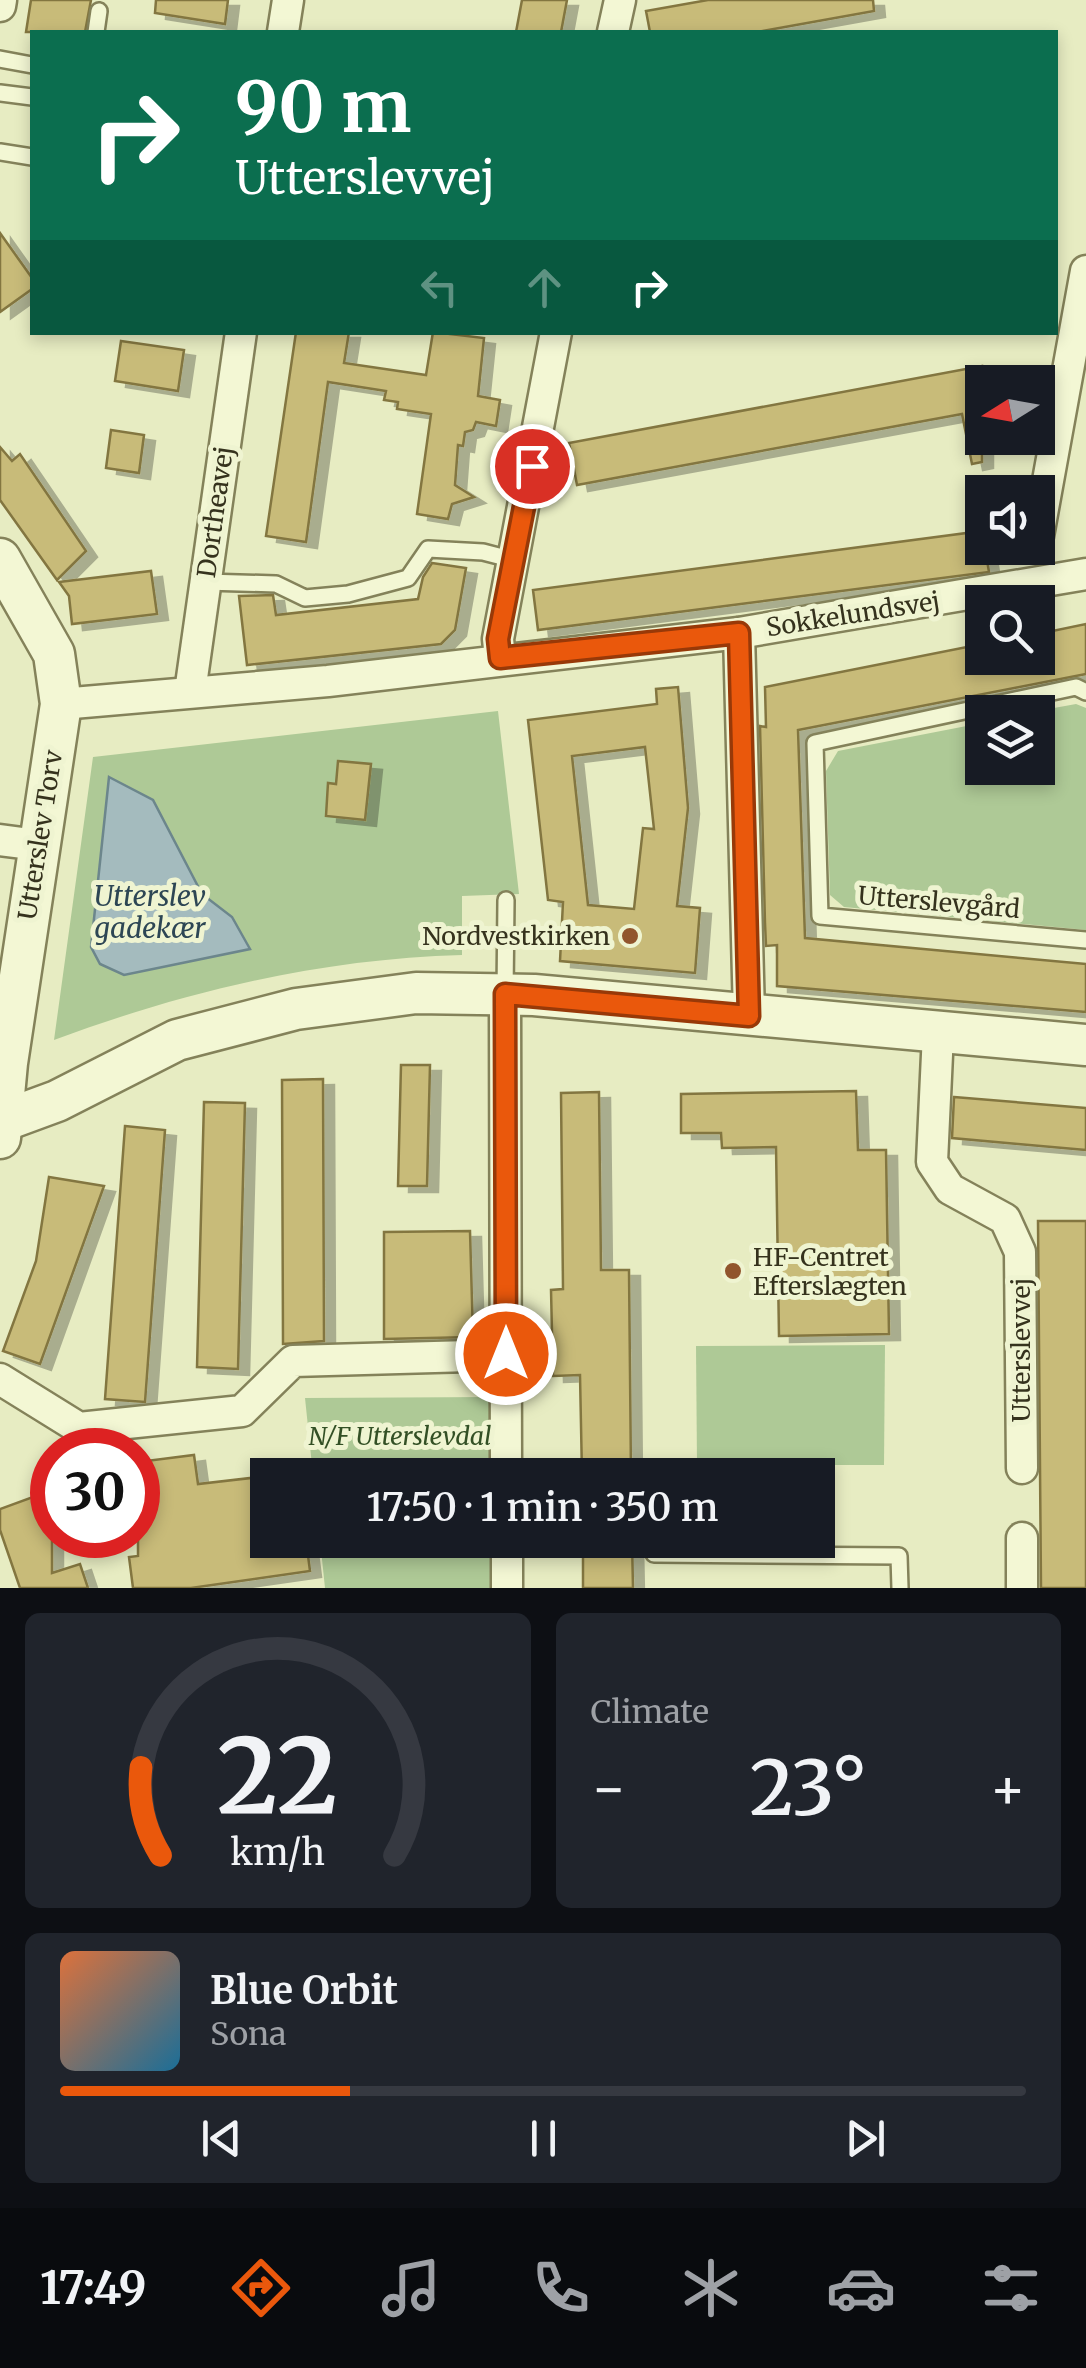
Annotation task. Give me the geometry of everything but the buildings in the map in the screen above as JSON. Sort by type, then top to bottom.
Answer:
[{"type":"street","points":[[283,30],[288,0]]},
{"type":"street","points":[[614,30],[620,0]]},
{"type":"street","points":[[1049,475],[1086,271]]},
{"type":"street","name":"Dortheavej","points":[[190,692],[240,335]]},
{"type":"street","points":[[61,704],[328,680],[500,658],[498,640],[555,335]]},
{"type":"street","points":[[1056,438],[1086,433]]},
{"type":"street","name":"Utterslev Torv","points":[[0,559],[54,654],[61,704],[19,842],[1,1127],[177,1040],[232,1024],[296,1009],[416,993],[505,994]]},
{"type":"street","points":[[1028,585],[1032,565]]},
{"type":"street","name":"Sokkelundsvej","points":[[1028,585],[1086,574]]},
{"type":"street","name":"Sokkelundsvej","points":[[500,658],[739,633],[965,595]]},
{"type":"street","points":[[739,633],[749,1016]]},
{"type":"street","points":[[506,1458],[505,994],[1086,1045]]},
{"type":"street","name":"Utterslevvej","points":[[938,1033],[932,1162],[950,1189],[1004,1219],[1020,1252],[1022,1468]]},
{"type":"street","points":[[0,1379],[78,1428],[242,1411],[292,1361],[506,1354]]},
{"type":"street","points":[[1022,1538],[1022,1588]]},
{"type":"street","points":[[507,1558],[508,1588]]},
{"type":"lane","points":[[96,30],[99,11]]},
{"type":"lane","points":[[0,59],[30,65]]},
{"type":"lane","points":[[0,93],[30,96]]},
{"type":"lane","points":[[0,152],[30,157]]},
{"type":"lane","points":[[206,582],[276,584],[304,598],[348,594],[408,578],[428,550],[483,552],[514,560]]},
{"type":"lane","name":"Utterslevgård","points":[[1086,692],[1076,687],[815,743],[820,916],[1086,940]]},
{"type":"lane","points":[[505,994],[506,900]]},
{"type":"lane","points":[[835,1555],[900,1556],[900,1588]]},
{"type":"green space","points":[[1076,704],[1086,708],[1086,930],[844,907],[830,895],[826,771],[838,751],[965,726],[965,785],[1055,785],[1055,708]]},
{"type":"green space","points":[[498,711],[519,894],[462,896],[462,955],[357,963],[254,981],[153,1007],[54,1040],[93,757]]},
{"type":"green space","points":[[885,1345],[884,1465],[835,1465],[835,1458],[697,1458],[696,1346]]},
{"type":"green space","name":"N/F Utterslevdal","points":[[493,1397],[494,1458],[311,1458],[305,1398]]},
{"type":"green space","points":[[322,1558],[494,1558],[494,1588],[325,1588]]},
{"type":"water","name":"Utterslev gadekær","points":[[109,777],[153,800],[202,894],[232,917],[250,949],[124,975],[100,964],[91,947]]},
{"type":"place","name":"Nordvestkirken","points":[[630,936]]},
{"type":"place","name":"HF-Centret Efterslægten","points":[[733,1271]]},
{"type":"route","points":[[506,1354],[505,994],[749,1016],[739,633],[500,658],[498,639],[532,466]]}]
